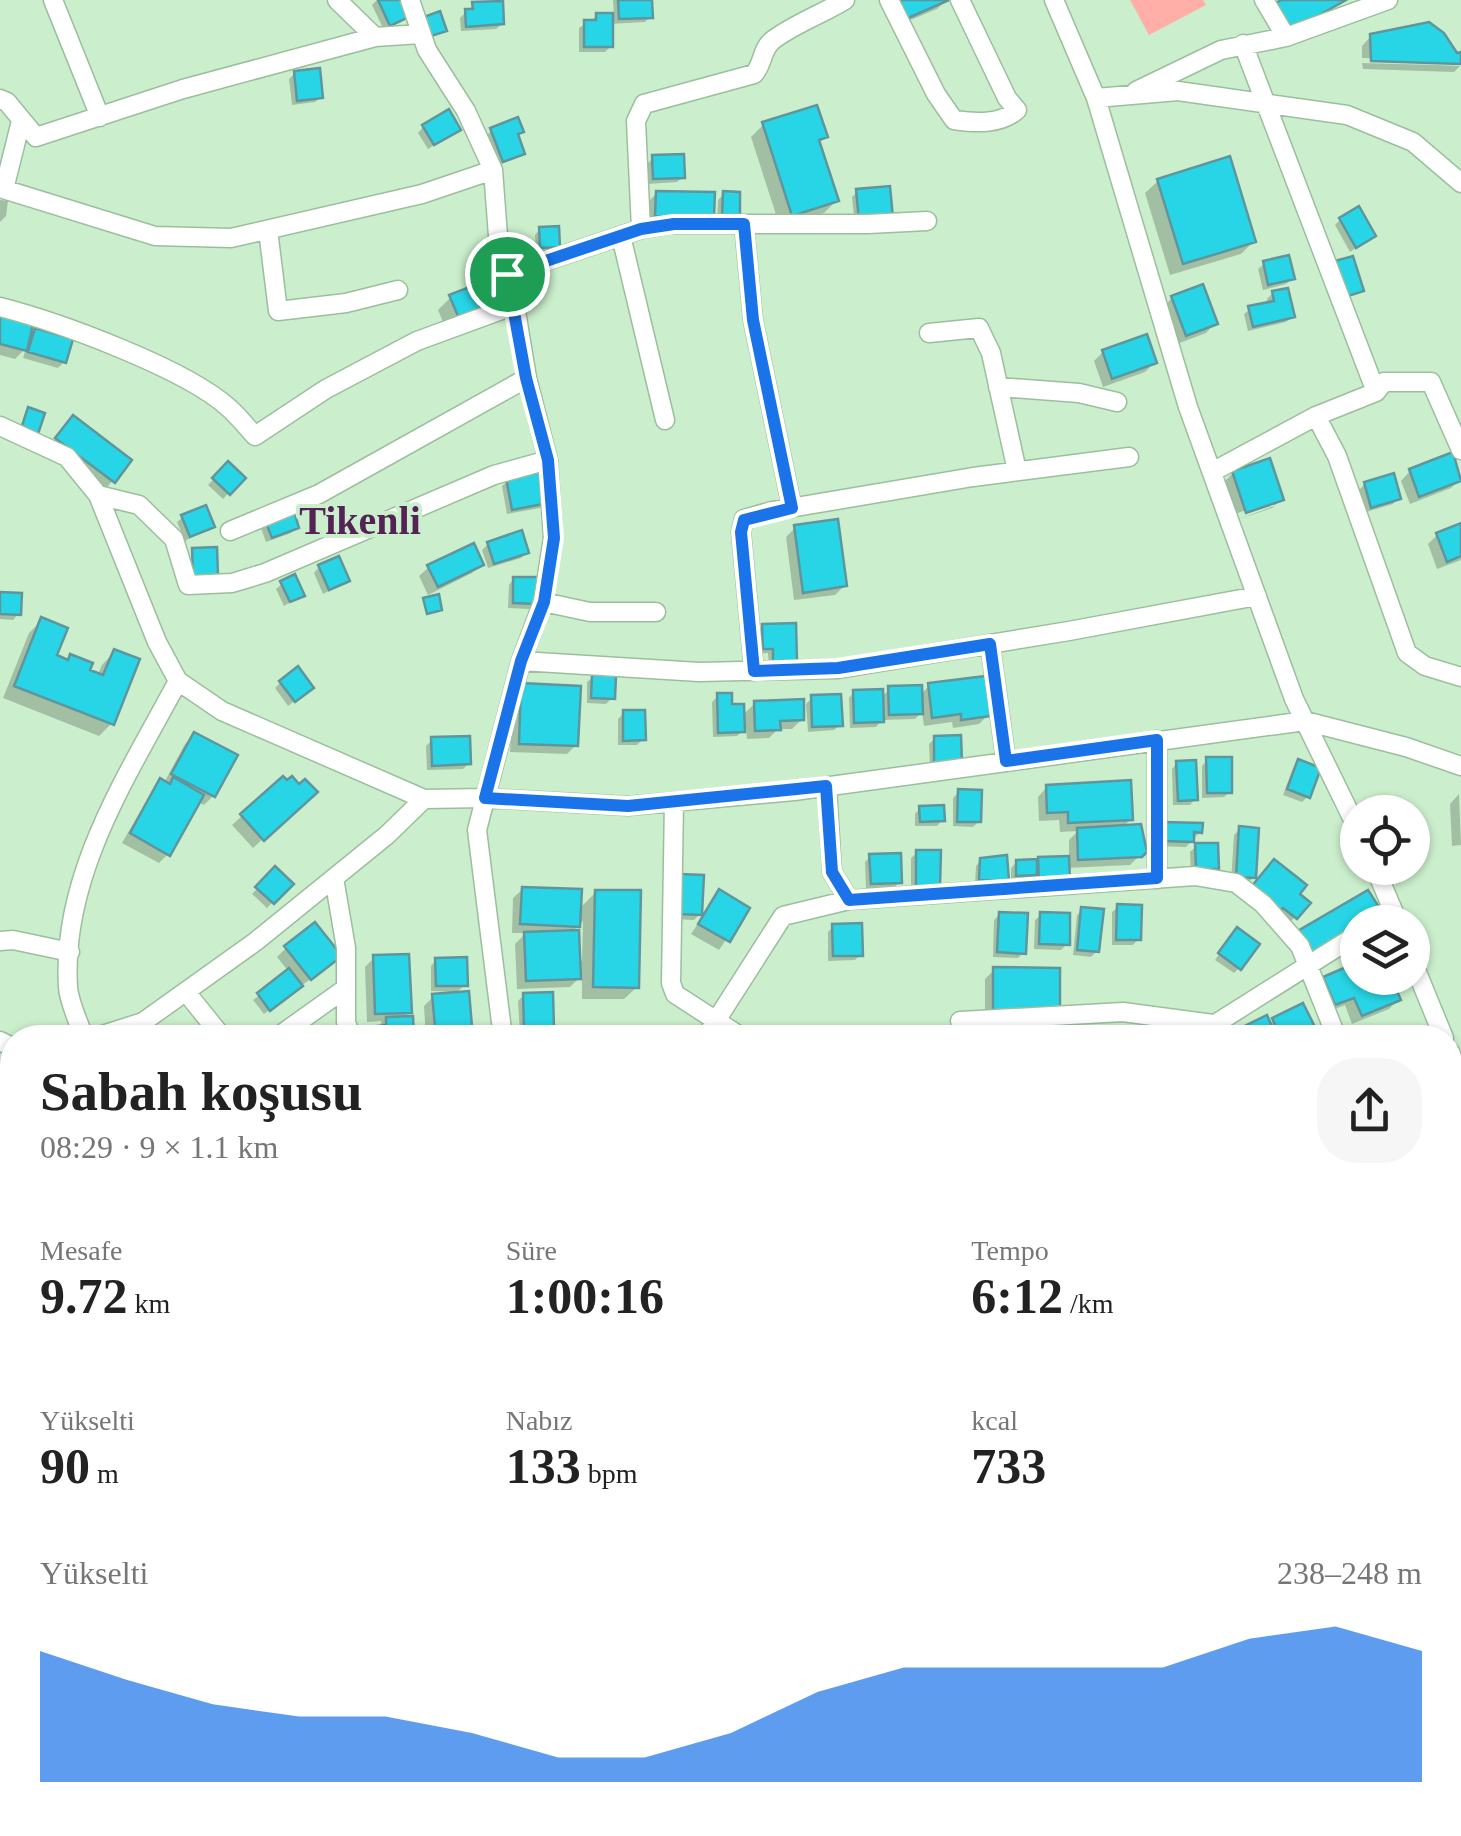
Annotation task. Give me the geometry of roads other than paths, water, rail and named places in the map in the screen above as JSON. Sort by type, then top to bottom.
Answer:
[{"type":"street","points":[[53,0],[100,117]]},
{"type":"street","points":[[337,0],[376,37]]},
{"type":"street","points":[[410,0],[427,50],[466,111],[493,170],[498,236],[515,305],[526,378],[548,460],[554,538],[544,602],[521,661],[476,830],[501,1025]]},
{"type":"street","points":[[641,229],[636,121],[644,104],[754,74],[772,40],[845,0]]},
{"type":"street","points":[[889,0],[936,94],[954,120],[1006,119],[1017,110],[1007,98],[960,0]]},
{"type":"street","points":[[1054,0],[1096,98],[1188,407],[1305,722],[1341,795]]},
{"type":"street","points":[[1264,0],[1286,37]]},
{"type":"street","points":[[1127,96],[1221,50],[1286,37],[1381,1]]},
{"type":"street","points":[[0,99],[7,102],[36,137],[183,89],[376,37],[421,34]]},
{"type":"street","points":[[1243,44],[1376,392]]},
{"type":"street","points":[[1096,98],[1178,92],[1347,115],[1413,142],[1461,183]]},
{"type":"street","points":[[21,121],[2,189],[155,236],[231,238],[422,194],[493,170]]},
{"type":"street","points":[[507,274],[641,229],[674,224],[927,221]]},
{"type":"street","points":[[744,224],[753,320],[792,508]]},
{"type":"street","points":[[268,230],[278,311],[346,303],[398,290]]},
{"type":"street","points":[[620,236],[665,420]]},
{"type":"street","points":[[0,307],[34,316],[174,373],[226,405],[256,436],[326,388],[417,341],[515,305]]},
{"type":"street","points":[[929,333],[979,328],[991,353],[1017,471]]},
{"type":"street","points":[[230,531],[319,494],[526,378]]},
{"type":"street","points":[[1212,472],[1316,416],[1376,392],[1384,382],[1431,382],[1460,442]]},
{"type":"street","points":[[998,388],[1079,393],[1116,402]]},
{"type":"street","points":[[1316,416],[1337,456],[1407,653],[1426,666],[1461,677]]},
{"type":"street","points":[[0,426],[67,458],[98,495],[157,642],[178,681],[222,711],[424,799],[485,798],[628,806],[674,802],[826,786],[1305,722],[1406,747],[1461,766]]},
{"type":"street","points":[[754,671],[741,532],[744,520],[792,508],[1017,471],[1129,457]]},
{"type":"street","points":[[98,495],[139,505],[174,539],[188,585],[232,582],[265,574],[494,474],[548,460]]},
{"type":"street","points":[[521,661],[699,672],[838,668],[1257,596]]},
{"type":"street","points":[[544,602],[590,612],[656,612]]},
{"type":"street","points":[[990,644],[1006,761]]},
{"type":"street","points":[[80,1025],[68,990],[70,930],[100,827],[178,681]]},
{"type":"street","points":[[1157,740],[1157,878]]},
{"type":"street","points":[[826,786],[832,872],[849,900]]},
{"type":"street","points":[[134,1025],[255,942],[387,835],[424,799]]},
{"type":"street","points":[[674,802],[671,983],[675,994],[706,1025]]},
{"type":"street","points":[[713,1025],[782,916],[849,900],[1195,876],[1236,883],[1263,904],[1300,946],[1332,1025]]},
{"type":"street","points":[[334,878],[346,948],[347,1025]]},
{"type":"street","points":[[4,936],[70,952]]},
{"type":"street","points":[[960,1021],[1124,1012],[1213,1024],[1340,944]]},
{"type":"street","points":[[294,1025],[346,988]]},
{"type":"street","points":[[186,992],[213,1025]]},
{"type":"street","points":[[1426,995],[1439,1025]]},
{"type":"district","name":"Tikenli","points":[[360,520]]}]
